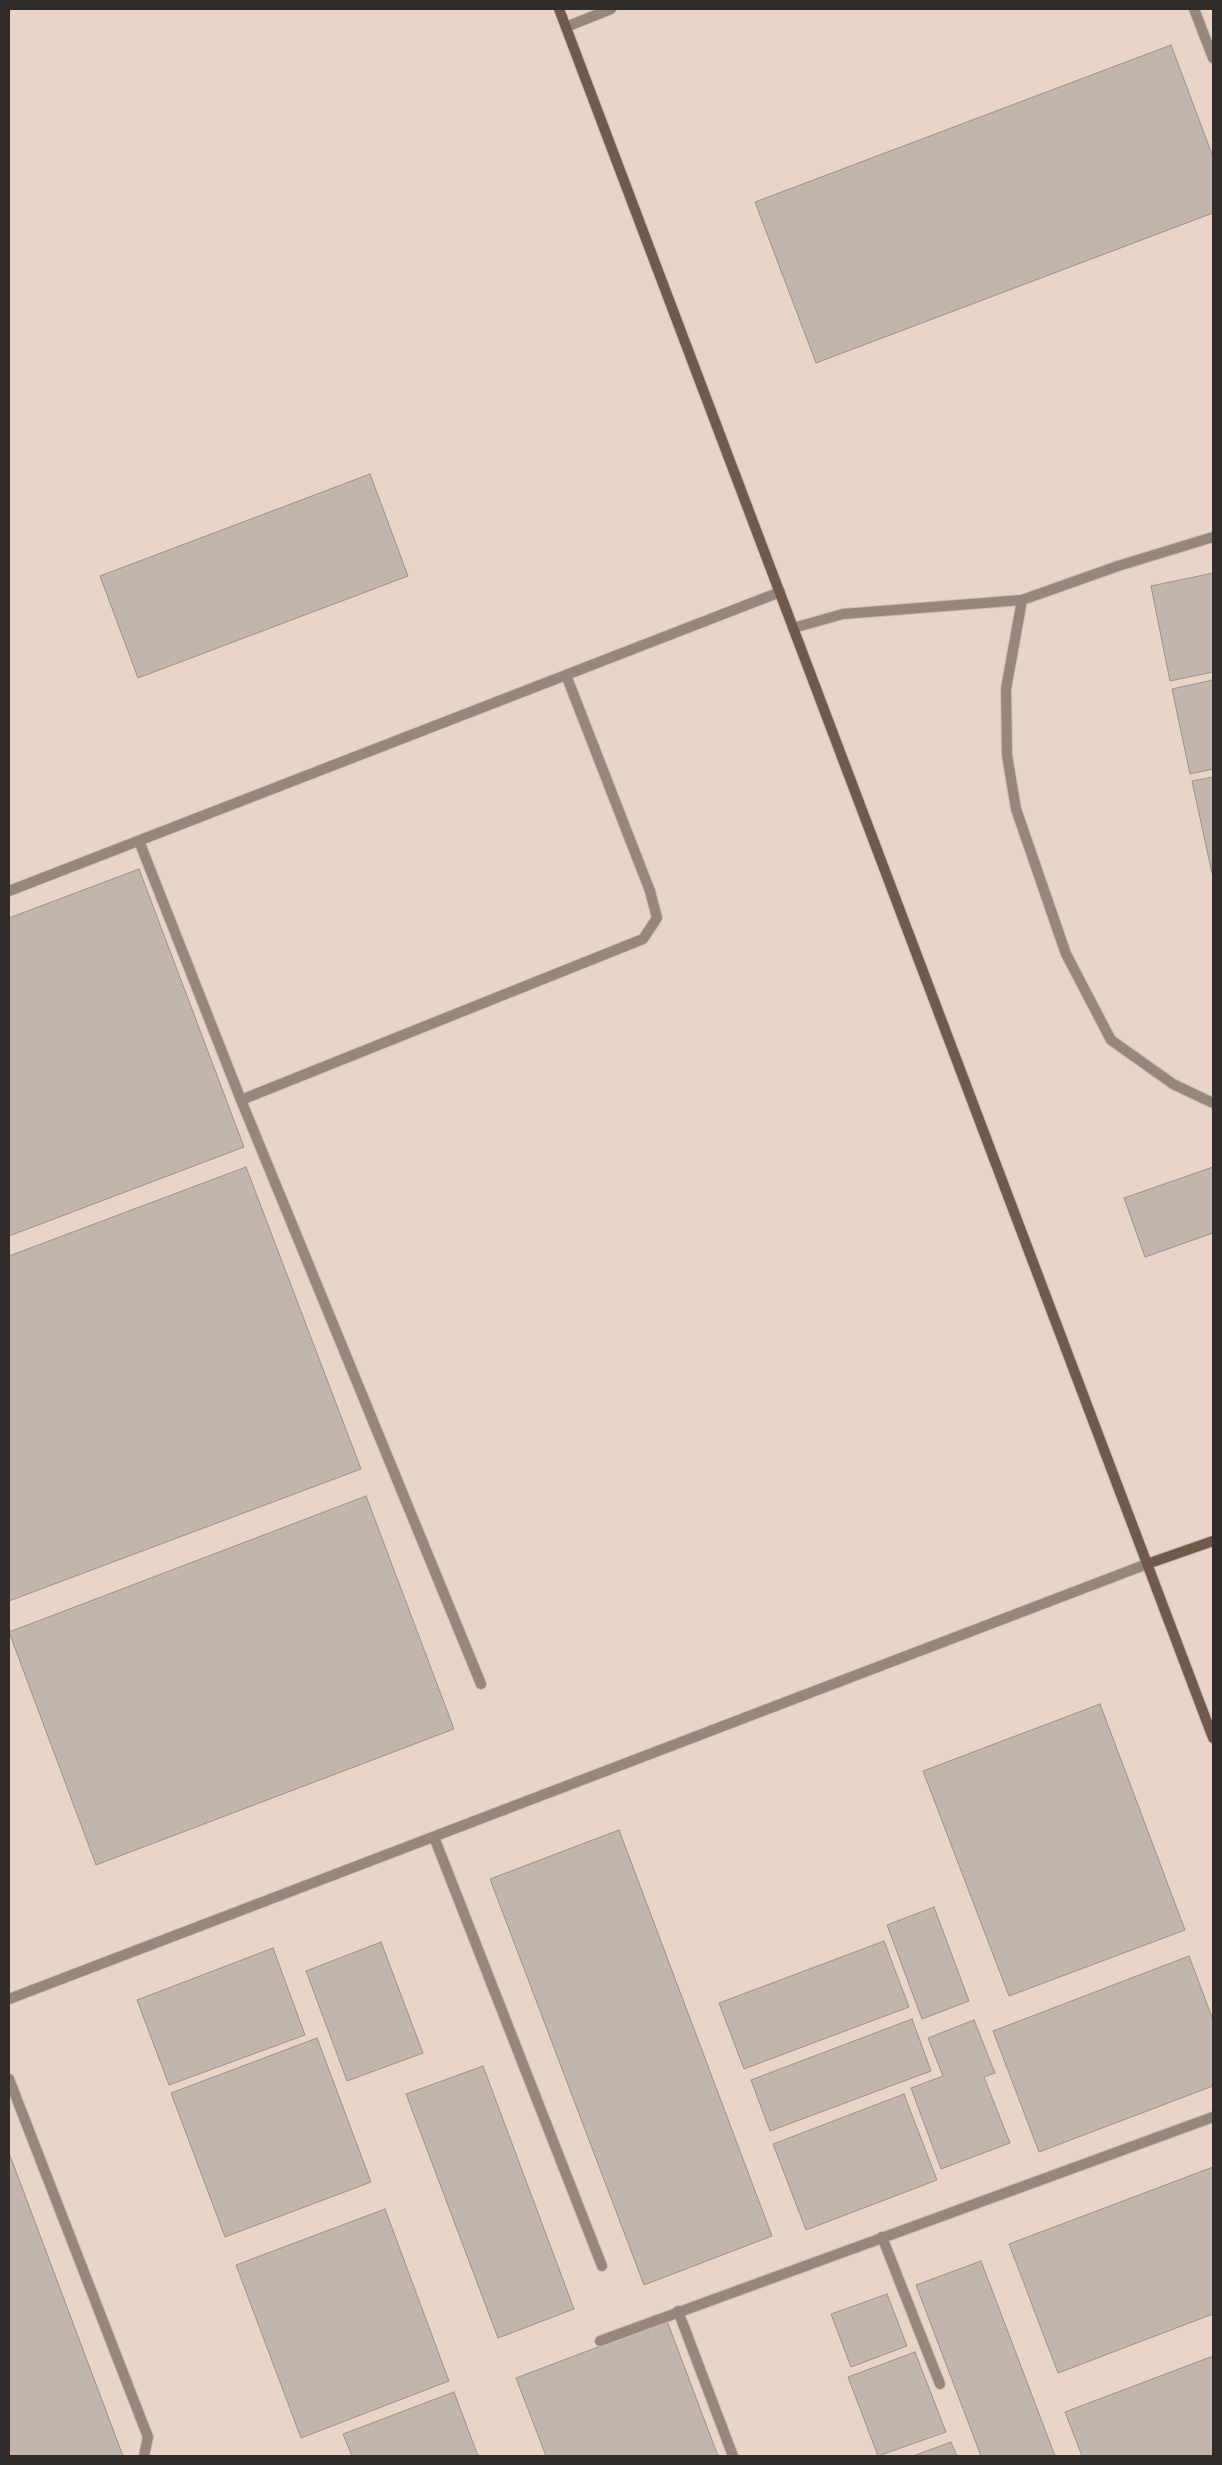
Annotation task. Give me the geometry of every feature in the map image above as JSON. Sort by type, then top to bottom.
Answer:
[{"type":"street","points":[[559,9],[1213,1738]]},
{"type":"street","points":[[566,27],[611,9]]},
{"type":"street","points":[[1194,9],[1213,58]]},
{"type":"street","points":[[793,628],[843,614],[1022,600],[1118,566],[1213,538]]},
{"type":"street","points":[[9,891],[780,592]]},
{"type":"street","points":[[1022,600],[1006,689],[1007,755],[1016,809],[1066,954],[1111,1040],[1174,1084],[1213,1103]]},
{"type":"street","points":[[241,1100],[643,939],[657,918],[650,890],[566,675]]},
{"type":"street","points":[[139,841],[241,1100],[481,1684]]},
{"type":"street","points":[[9,1999],[1213,1540]]},
{"type":"street","points":[[434,1837],[602,2266]]},
{"type":"street","points":[[9,2079],[148,2437],[144,2456]]},
{"type":"street","points":[[600,2341],[1213,2117]]},
{"type":"street","points":[[882,2237],[940,2384]]},
{"type":"street","points":[[678,2312],[733,2456]]},
{"type":"shaded area","points":[[9,9],[1213,9],[1213,2456],[9,2456]]},
{"type":"building","points":[[1171,45],[1213,157],[1213,213],[816,363],[755,202]]},
{"type":"building","points":[[370,474],[408,576],[138,678],[100,576]]},
{"type":"building","points":[[1213,573],[1213,672],[1170,681],[1151,586]]},
{"type":"building","points":[[1213,680],[1213,769],[1190,774],[1172,689]]},
{"type":"building","points":[[1213,777],[1213,873],[1212,873],[1192,781]]},
{"type":"building","points":[[139,869],[244,1147],[9,1236],[9,918]]},
{"type":"building","points":[[246,1167],[361,1469],[9,1601],[9,1256]]},
{"type":"building","points":[[1213,1167],[1213,1233],[1145,1257],[1124,1198]]},
{"type":"building","points":[[366,1496],[454,1729],[96,1865],[9,1632]]},
{"type":"building","points":[[1100,1704],[1185,1930],[1009,1996],[923,1771]]},
{"type":"building","points":[[619,1830],[772,2236],[644,2285],[490,1879]]},
{"type":"building","points":[[934,1907],[969,2001],[922,2019],[887,1925]]},
{"type":"building","points":[[884,1941],[909,2007],[744,2069],[719,2003]]},
{"type":"building","points":[[381,1942],[423,2053],[347,2081],[306,1971]]},
{"type":"building","points":[[273,1948],[305,2035],[169,2085],[137,2000]]},
{"type":"building","points":[[1189,1956],[1213,2020],[1213,2086],[1039,2152],[993,2031]]},
{"type":"building","points":[[912,2019],[931,2071],[770,2131],[751,2080]]},
{"type":"building","points":[[974,2020],[995,2073],[984,2077],[1010,2143],[941,2169],[911,2088],[943,2076],[928,2038]]},
{"type":"building","points":[[317,2038],[371,2182],[225,2237],[171,2093]]},
{"type":"building","points":[[483,2066],[574,2309],[498,2338],[406,2094]]},
{"type":"building","points":[[904,2094],[937,2180],[806,2230],[773,2144]]},
{"type":"building","points":[[9,2153],[123,2456],[9,2456]]},
{"type":"building","points":[[1213,2167],[1213,2314],[1058,2373],[1009,2244]]},
{"type":"building","points":[[385,2209],[449,2381],[301,2438],[236,2265]]},
{"type":"building","points":[[981,2261],[1055,2456],[981,2456],[916,2285]]},
{"type":"building","points":[[887,2294],[907,2346],[851,2367],[831,2314]]},
{"type":"building","points":[[667,2321],[718,2456],[546,2456],[516,2378]]},
{"type":"building","points":[[915,2352],[946,2432],[878,2456],[848,2377]]},
{"type":"building","points":[[1213,2356],[1213,2456],[1082,2456],[1065,2412]]},
{"type":"building","points":[[454,2392],[478,2456],[352,2456],[343,2434]]},
{"type":"building","points":[[951,2442],[957,2456],[913,2456]]}]
